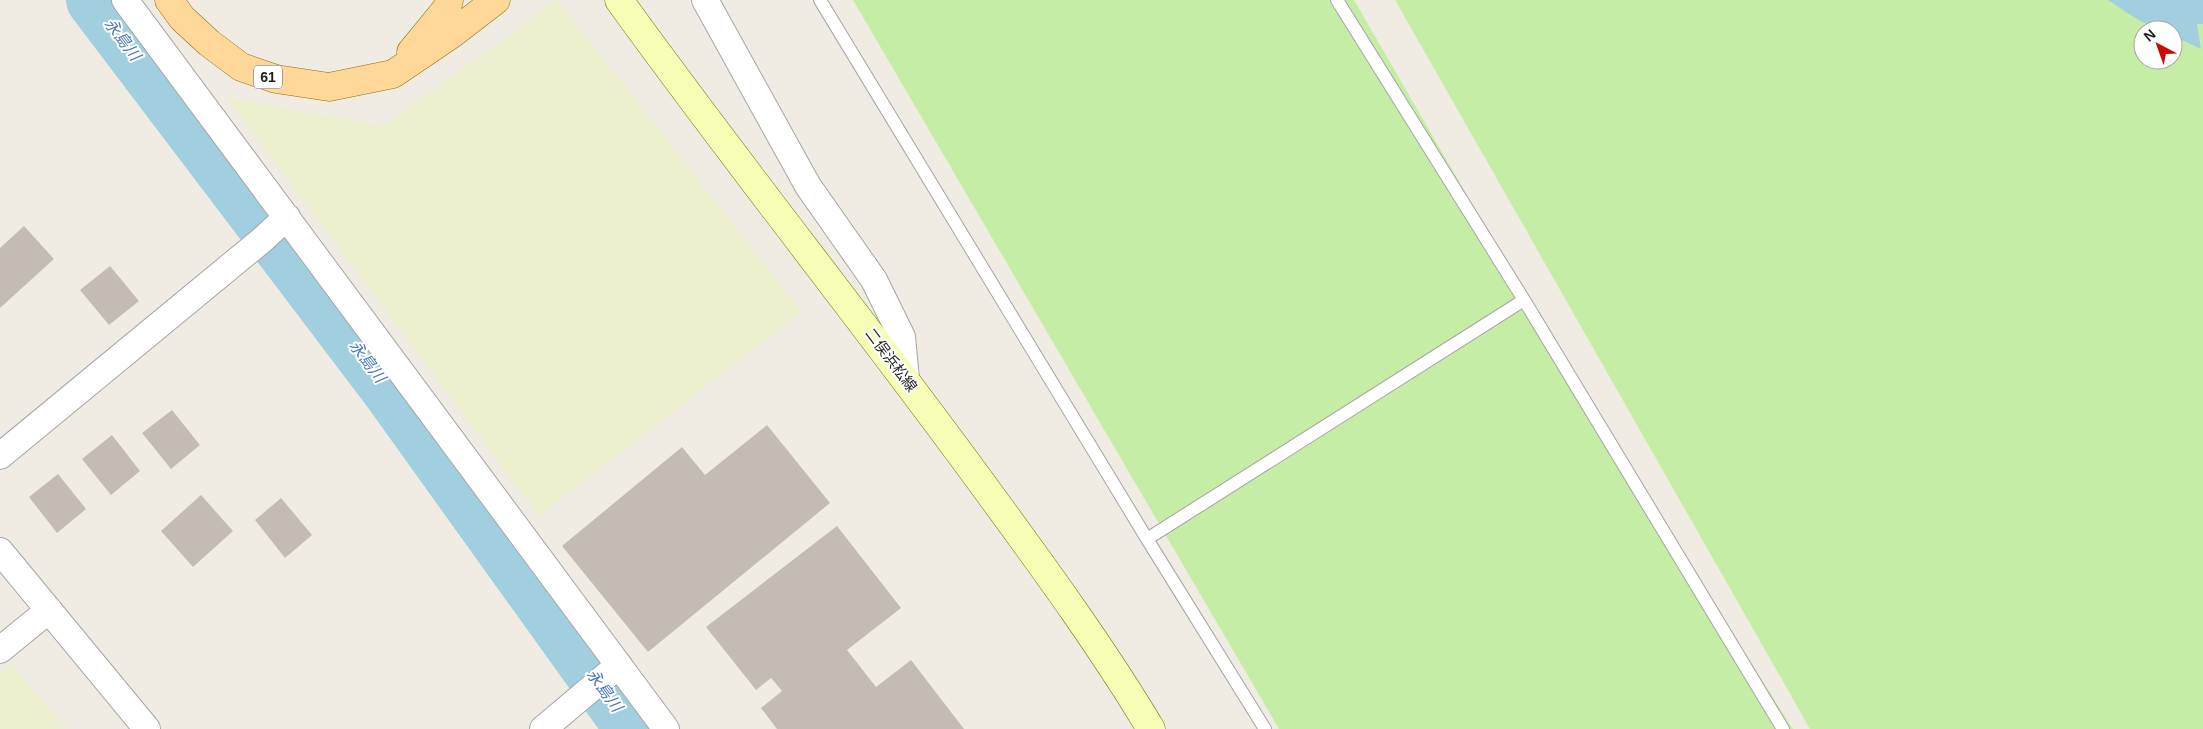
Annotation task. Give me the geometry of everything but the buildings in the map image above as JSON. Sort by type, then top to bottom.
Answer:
[{"type":"main road","name":"61","points":[[169,0],[182,18],[209,43],[241,67],[276,79],[329,87],[393,74],[452,34],[496,0]]},
{"type":"main road","points":[[393,74],[447,8],[449,0]]},
{"type":"main road","name":"二俣浜松線","points":[[618,0],[674,77],[906,379],[1044,569],[1151,729]]},
{"type":"street","points":[[124,0],[666,729]]},
{"type":"street","points":[[705,0],[808,186],[874,280],[902,337],[906,379]]},
{"type":"street","points":[[0,456],[262,240],[286,218]]},
{"type":"street","points":[[0,551],[147,729]]},
{"type":"street","points":[[0,650],[49,610]]},
{"type":"street","points":[[544,729],[618,666]]},
{"type":"lane","points":[[820,0],[1147,539],[1265,729]]},
{"type":"lane","points":[[1337,0],[1524,300],[1783,729]]},
{"type":"lane","points":[[1147,539],[1524,300]]},
{"type":"green space","points":[[557,0],[802,312],[539,516],[227,98],[383,126]]},
{"type":"green space","points":[[853,0],[1354,0],[1607,437],[1793,729],[1279,729]]},
{"type":"green space","points":[[1395,0],[2203,0],[2203,729],[1810,729]]},
{"type":"green space","points":[[12,664],[66,729],[0,729],[0,674]]},
{"type":"water","points":[[2108,0],[2203,0],[2203,24],[2197,24],[2201,49],[2183,41],[2183,20],[2140,20]]},
{"type":"waterway","name":"永島川","points":[[94,0],[389,389],[633,729]]}]
